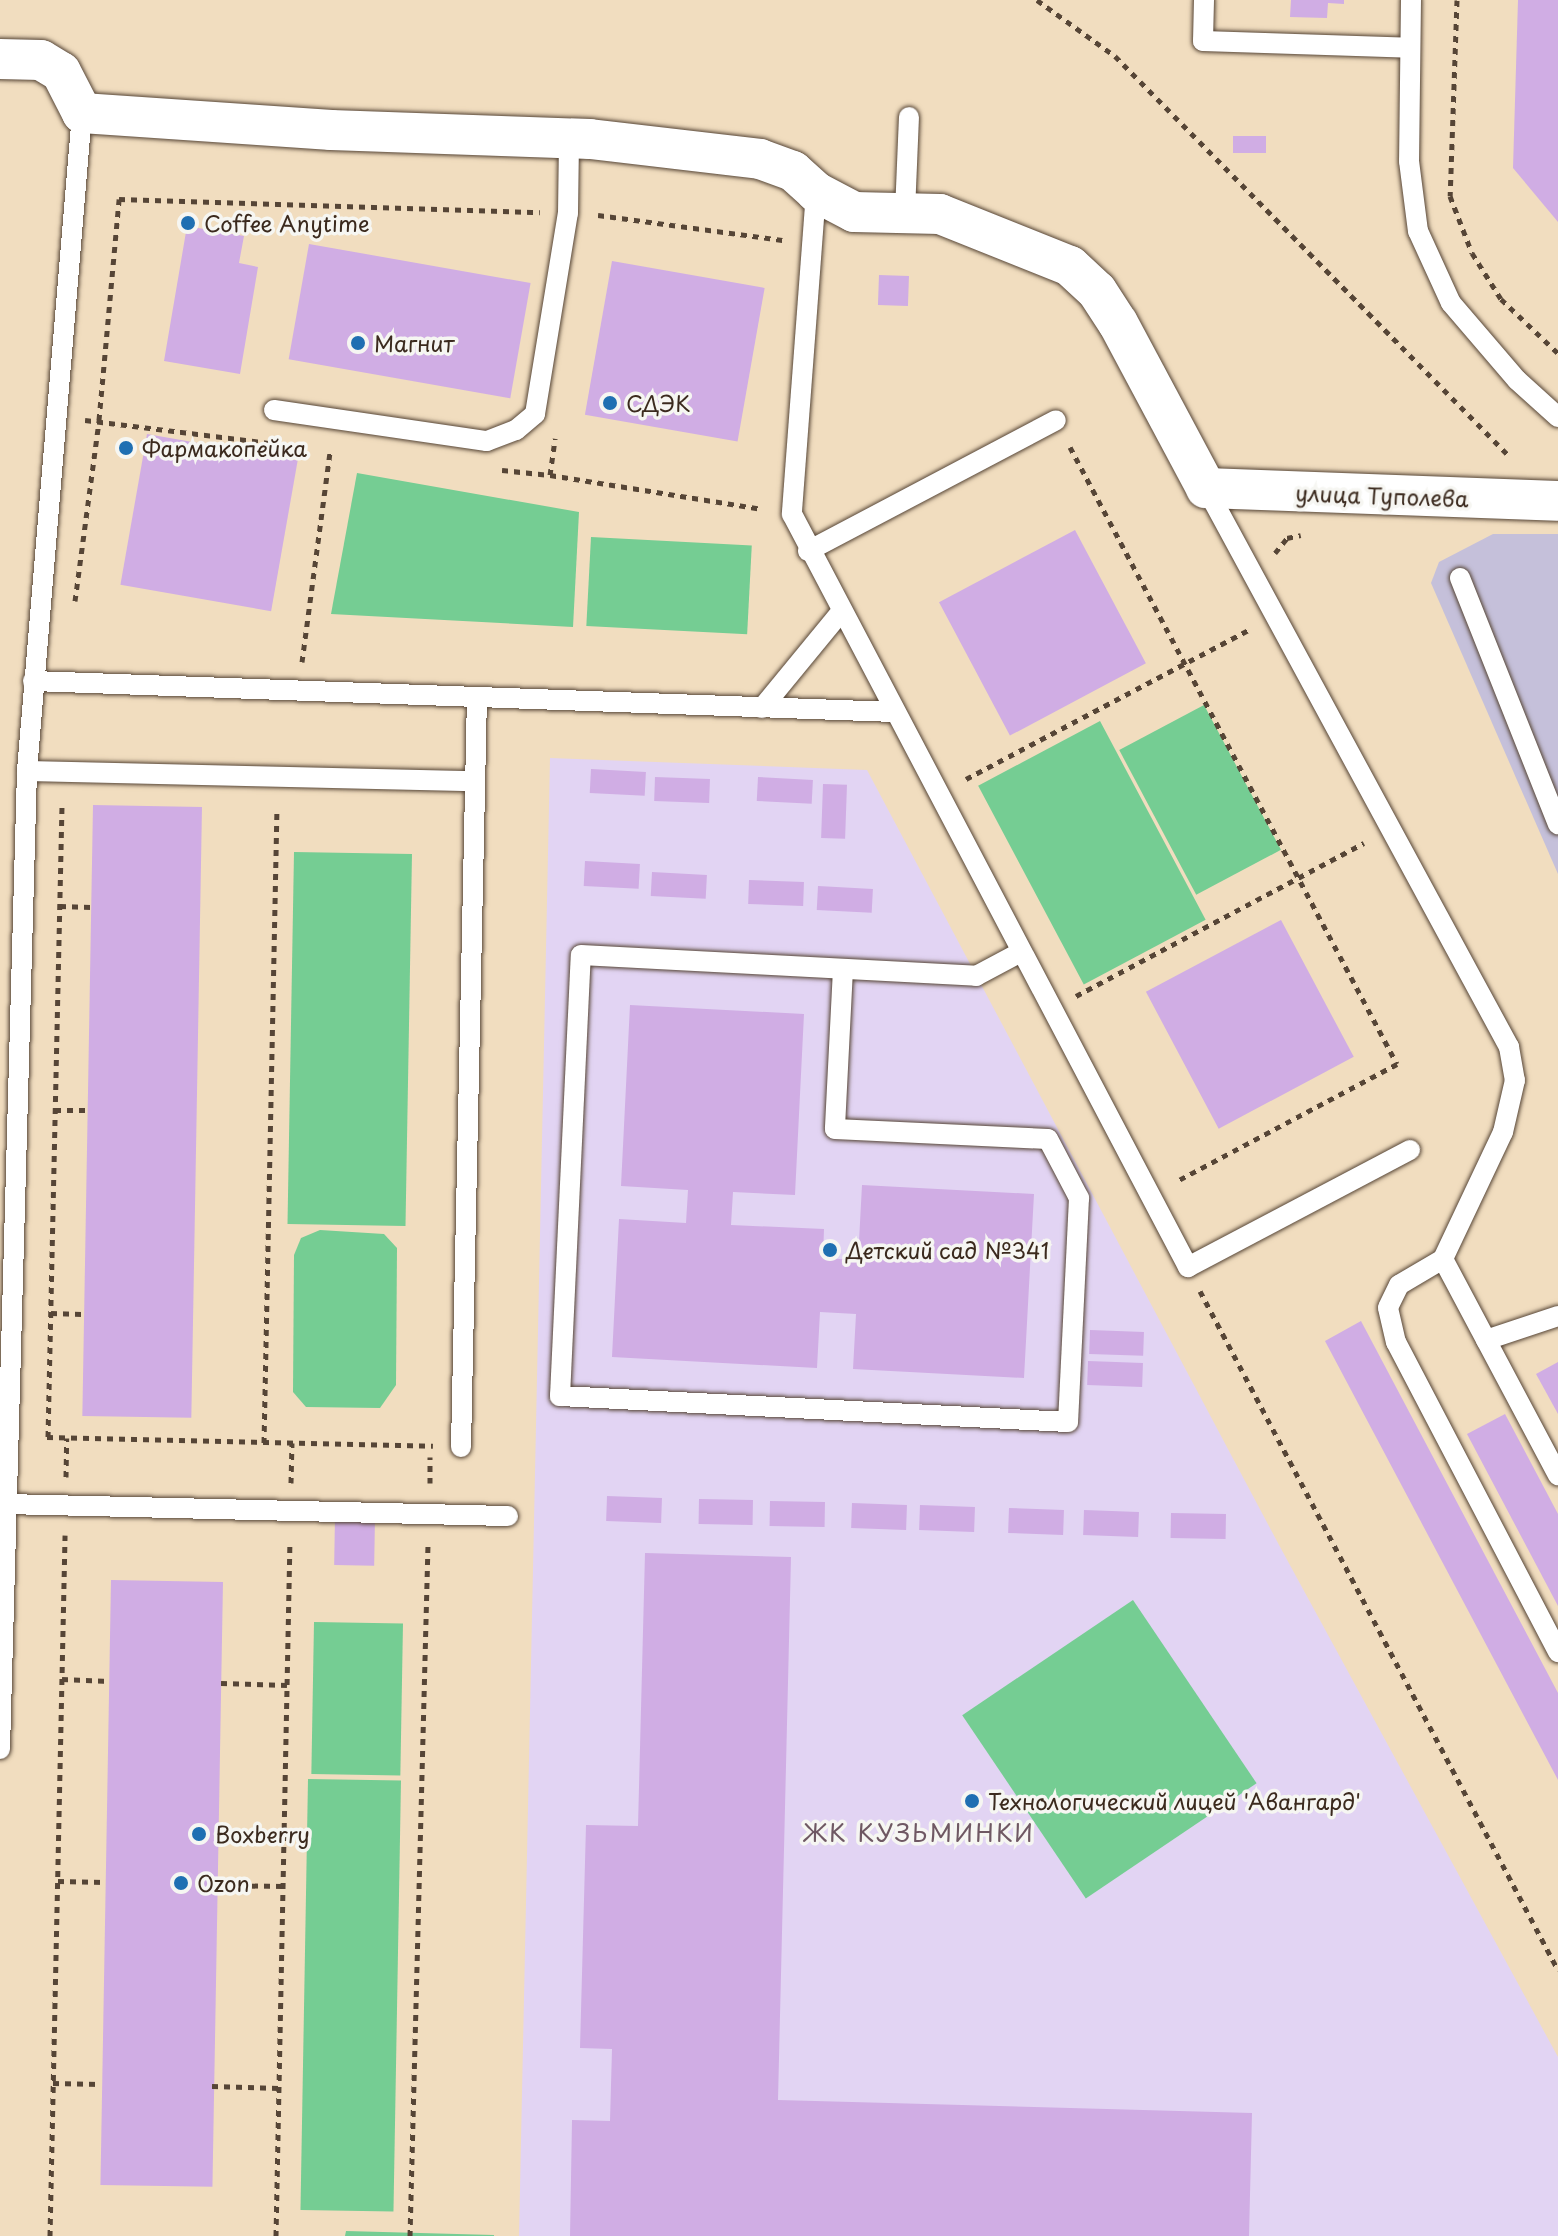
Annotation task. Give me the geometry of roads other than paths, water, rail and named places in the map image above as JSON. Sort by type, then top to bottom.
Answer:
[{"type":"street","points":[[0,59],[41,60],[61,72],[82,113],[331,130],[569,139],[760,159],[793,171],[816,192],[854,212],[940,214],[1048,256],[1079,274],[1118,323],[1206,488]]},
{"type":"street","name":"улица Туполева","points":[[1206,488],[1556,501]]},
{"type":"lane","points":[[1204,0],[1203,41],[1410,48]]},
{"type":"lane","points":[[1411,0],[1409,161],[1418,231],[1451,303],[1517,380],[1558,417]]},
{"type":"lane","points":[[0,1749],[6,1436],[27,771],[82,113]]},
{"type":"lane","points":[[905,212],[909,117]]},
{"type":"lane","points":[[274,410],[487,441],[516,430],[535,414],[568,213],[569,139]]},
{"type":"lane","points":[[816,192],[792,514],[840,613],[1188,1267],[1410,1150]]},
{"type":"lane","points":[[808,551],[1056,420]]},
{"type":"lane","points":[[1206,488],[1271,618],[1509,1047],[1515,1080],[1503,1132],[1443,1259],[1399,1285],[1388,1308],[1396,1342],[1558,1652]]},
{"type":"lane","points":[[1460,578],[1558,824]]},
{"type":"lane","points":[[762,708],[840,613]]},
{"type":"lane","points":[[33,681],[893,712]]},
{"type":"lane","points":[[461,1447],[477,697]]},
{"type":"lane","points":[[27,771],[475,781]]},
{"type":"lane","points":[[843,969],[835,1129],[1048,1139],[1079,1198],[1068,1422],[560,1396],[581,955],[976,976],[1021,952]]},
{"type":"lane","points":[[1443,1259],[1558,1475]]},
{"type":"lane","points":[[1486,1340],[1558,1316]]},
{"type":"lane","points":[[5,1504],[508,1516]]},
{"type":"place","name":"Coffee Anytime","points":[[188,223]]},
{"type":"place","name":"Магнит","points":[[358,343]]},
{"type":"place","name":"СДЭК","points":[[610,403]]},
{"type":"place","name":"Фармакопейка","points":[[126,448]]},
{"type":"place","name":"Детский сад №341","points":[[830,1250]]},
{"type":"place","name":"Технологический лицей 'Авангард'","points":[[972,1801]]},
{"type":"place","name":"Boxberry","points":[[199,1834]]},
{"type":"place","name":"Ozon","points":[[181,1883]]},
{"type":"district","name":"ЖК КУЗЬМИНКИ","points":[[919,1833]]}]
